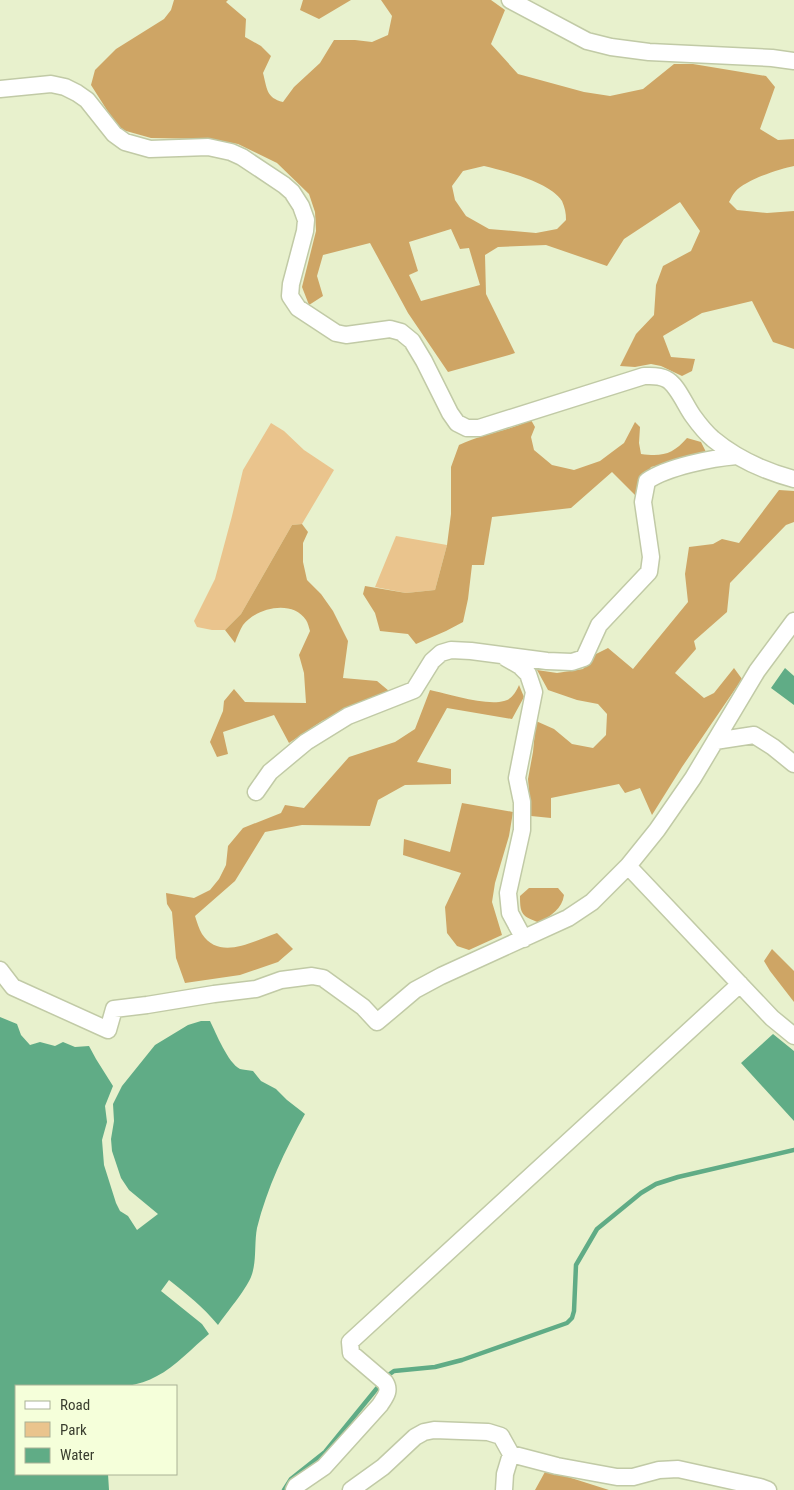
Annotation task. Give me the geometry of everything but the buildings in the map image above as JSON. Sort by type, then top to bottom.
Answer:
[{"type":"street","points":[[510,0],[587,41],[611,47],[648,52],[772,58],[794,61]]},
{"type":"street","points":[[0,89],[51,84],[65,86],[87,100],[114,134],[126,142],[150,149],[208,147],[224,150],[242,157],[284,185],[292,192],[301,206],[306,220],[305,231],[290,284],[290,296],[298,308],[336,333],[346,336],[390,330],[401,332],[412,341],[450,414],[462,426],[479,428],[644,376],[656,376],[666,379],[675,386],[693,417],[711,438],[736,456],[755,466],[794,479]]},
{"type":"street","points":[[256,792],[270,772],[306,742],[348,716],[414,690],[432,661],[441,653],[451,650],[572,662],[584,658],[599,624],[649,572],[651,557],[643,502],[647,482],[656,475],[715,458],[736,456]]},
{"type":"street","points":[[0,970],[13,987],[108,1030],[114,1009],[256,989],[281,980],[312,976],[322,978],[363,1007],[377,1022],[415,990],[470,962],[568,918],[592,902],[628,866],[657,830],[693,778],[757,671],[794,621]]},
{"type":"street","points":[[501,655],[520,666],[528,674],[534,692],[517,778],[522,802],[522,830],[508,893],[510,913],[524,939]]},
{"type":"street","points":[[715,741],[754,735],[794,764]]},
{"type":"street","points":[[628,866],[772,1018],[794,1036]]},
{"type":"street","points":[[294,1490],[296,1486],[324,1467],[380,1405],[387,1394],[388,1386],[385,1382],[351,1353],[350,1342],[740,984]]},
{"type":"street","points":[[351,1490],[383,1467],[415,1437],[424,1432],[434,1430],[488,1432],[501,1436],[511,1454],[505,1474],[504,1490]]},
{"type":"street","points":[[511,1454],[557,1466],[617,1477],[633,1477],[659,1470],[678,1469],[768,1490]]},
{"type":"green space","points":[[271,423],[284,431],[304,450],[334,470],[302,524],[292,525],[241,614],[225,630],[197,627],[194,621],[215,579],[243,470]]},
{"type":"green space","points":[[396,536],[447,545],[435,590],[406,593],[375,587]]},
{"type":"shaded area","points":[[174,0],[228,0],[226,2],[246,19],[245,37],[261,46],[271,56],[263,73],[265,83],[270,95],[283,102],[294,87],[320,63],[334,40],[372,42],[388,35],[392,16],[381,0],[491,0],[505,10],[491,44],[518,74],[584,92],[610,96],[643,89],[674,64],[693,64],[766,76],[775,87],[760,129],[778,140],[794,139],[794,166],[771,172],[746,183],[733,194],[729,202],[737,210],[767,213],[794,211],[794,349],[773,342],[752,301],[702,313],[663,336],[671,357],[695,359],[692,371],[682,376],[661,366],[651,364],[635,367],[620,366],[636,334],[654,315],[656,285],[663,266],[691,251],[700,231],[680,202],[624,239],[607,266],[546,245],[498,247],[485,255],[486,294],[515,353],[448,372],[408,313],[370,243],[323,255],[317,276],[323,296],[309,305],[302,287],[316,231],[315,212],[309,194],[277,163],[238,144],[208,139],[151,138],[119,129],[91,85],[95,70],[116,49],[164,19],[171,10]],"holes":[[[484,166],[526,178],[548,188],[562,201],[566,220],[557,229],[536,233],[489,229],[466,216],[455,200],[452,186],[463,171]],[[451,229],[460,249],[469,248],[480,285],[421,301],[409,275],[418,271],[409,242]]]},
{"type":"shaded area","points":[[303,0],[351,0],[319,19],[300,10]]},
{"type":"shaded area","points":[[531,420],[535,427],[531,437],[534,450],[552,465],[574,470],[600,461],[624,443],[635,422],[640,427],[639,443],[641,454],[656,455],[667,453],[677,448],[687,438],[701,442],[707,454],[651,467],[635,495],[612,472],[571,508],[492,517],[484,565],[472,565],[463,622],[416,644],[408,634],[380,631],[375,613],[363,594],[365,586],[406,593],[435,590],[447,545],[451,514],[451,467],[459,445]]},
{"type":"shaded area","points":[[779,490],[794,491],[794,522],[786,525],[730,583],[727,612],[694,641],[696,649],[675,673],[704,698],[714,693],[734,668],[742,679],[652,815],[640,788],[625,793],[619,784],[551,798],[551,818],[531,816],[528,779],[536,721],[554,729],[572,744],[593,748],[606,735],[607,714],[598,704],[577,700],[548,690],[537,670],[557,673],[583,669],[594,655],[608,648],[633,669],[688,602],[685,574],[689,547],[713,544],[722,539],[739,543]]},
{"type":"shaded area","points":[[302,524],[308,532],[303,543],[303,562],[307,580],[321,594],[333,611],[348,641],[343,678],[377,681],[389,691],[322,721],[289,743],[274,715],[223,732],[228,754],[217,757],[210,742],[223,711],[224,701],[234,689],[245,702],[306,703],[304,673],[299,655],[310,631],[307,621],[300,613],[283,608],[274,608],[256,614],[243,625],[235,643],[225,630],[241,614],[292,525]]},
{"type":"shaded area","points":[[519,685],[524,697],[512,719],[447,708],[417,762],[451,769],[451,784],[405,785],[378,800],[370,826],[302,825],[265,832],[235,881],[195,916],[202,934],[209,942],[218,946],[227,948],[237,947],[277,933],[293,949],[278,962],[240,975],[185,983],[176,958],[172,912],[167,904],[166,893],[194,898],[210,890],[219,879],[226,865],[228,846],[243,828],[281,813],[285,805],[304,808],[349,757],[395,742],[415,729],[430,690],[467,699],[496,702],[509,699]]},
{"type":"shaded area","points":[[462,803],[513,812],[509,836],[495,883],[492,902],[502,935],[469,950],[457,946],[447,933],[445,907],[461,873],[403,855],[404,839],[450,852]]},
{"type":"shaded area","points":[[529,888],[558,888],[564,895],[558,908],[540,923],[523,914],[522,911],[520,896]]},
{"type":"shaded area","points":[[772,949],[794,971],[794,1002],[764,961]]},
{"type":"shaded area","points":[[546,1470],[609,1490],[535,1490]]},
{"type":"water","points":[[785,668],[794,676],[794,705],[771,688]]},
{"type":"water","points":[[0,1017],[17,1024],[21,1035],[30,1045],[40,1042],[55,1046],[63,1042],[75,1047],[89,1046],[113,1086],[105,1106],[107,1122],[102,1140],[104,1165],[120,1211],[128,1216],[137,1230],[158,1214],[129,1190],[121,1178],[112,1151],[113,1104],[122,1086],[155,1045],[188,1025],[201,1021],[210,1021],[231,1061],[236,1066],[240,1069],[253,1071],[261,1081],[276,1089],[305,1114],[284,1155],[266,1198],[257,1228],[254,1265],[251,1277],[218,1325],[207,1312],[169,1280],[161,1291],[202,1324],[209,1334],[164,1372],[150,1379],[132,1385],[15,1385],[15,1475],[108,1475],[109,1490],[0,1490]]},
{"type":"water","points":[[773,1034],[794,1051],[794,1121],[741,1063]]},
{"type":"waterway","points":[[387,1376],[394,1371],[435,1367],[462,1360],[567,1323],[572,1318],[574,1311],[576,1265],[597,1229],[641,1193],[656,1184],[678,1177],[794,1150]]},
{"type":"waterway","points":[[284,1490],[291,1479],[325,1452],[378,1387]]}]
